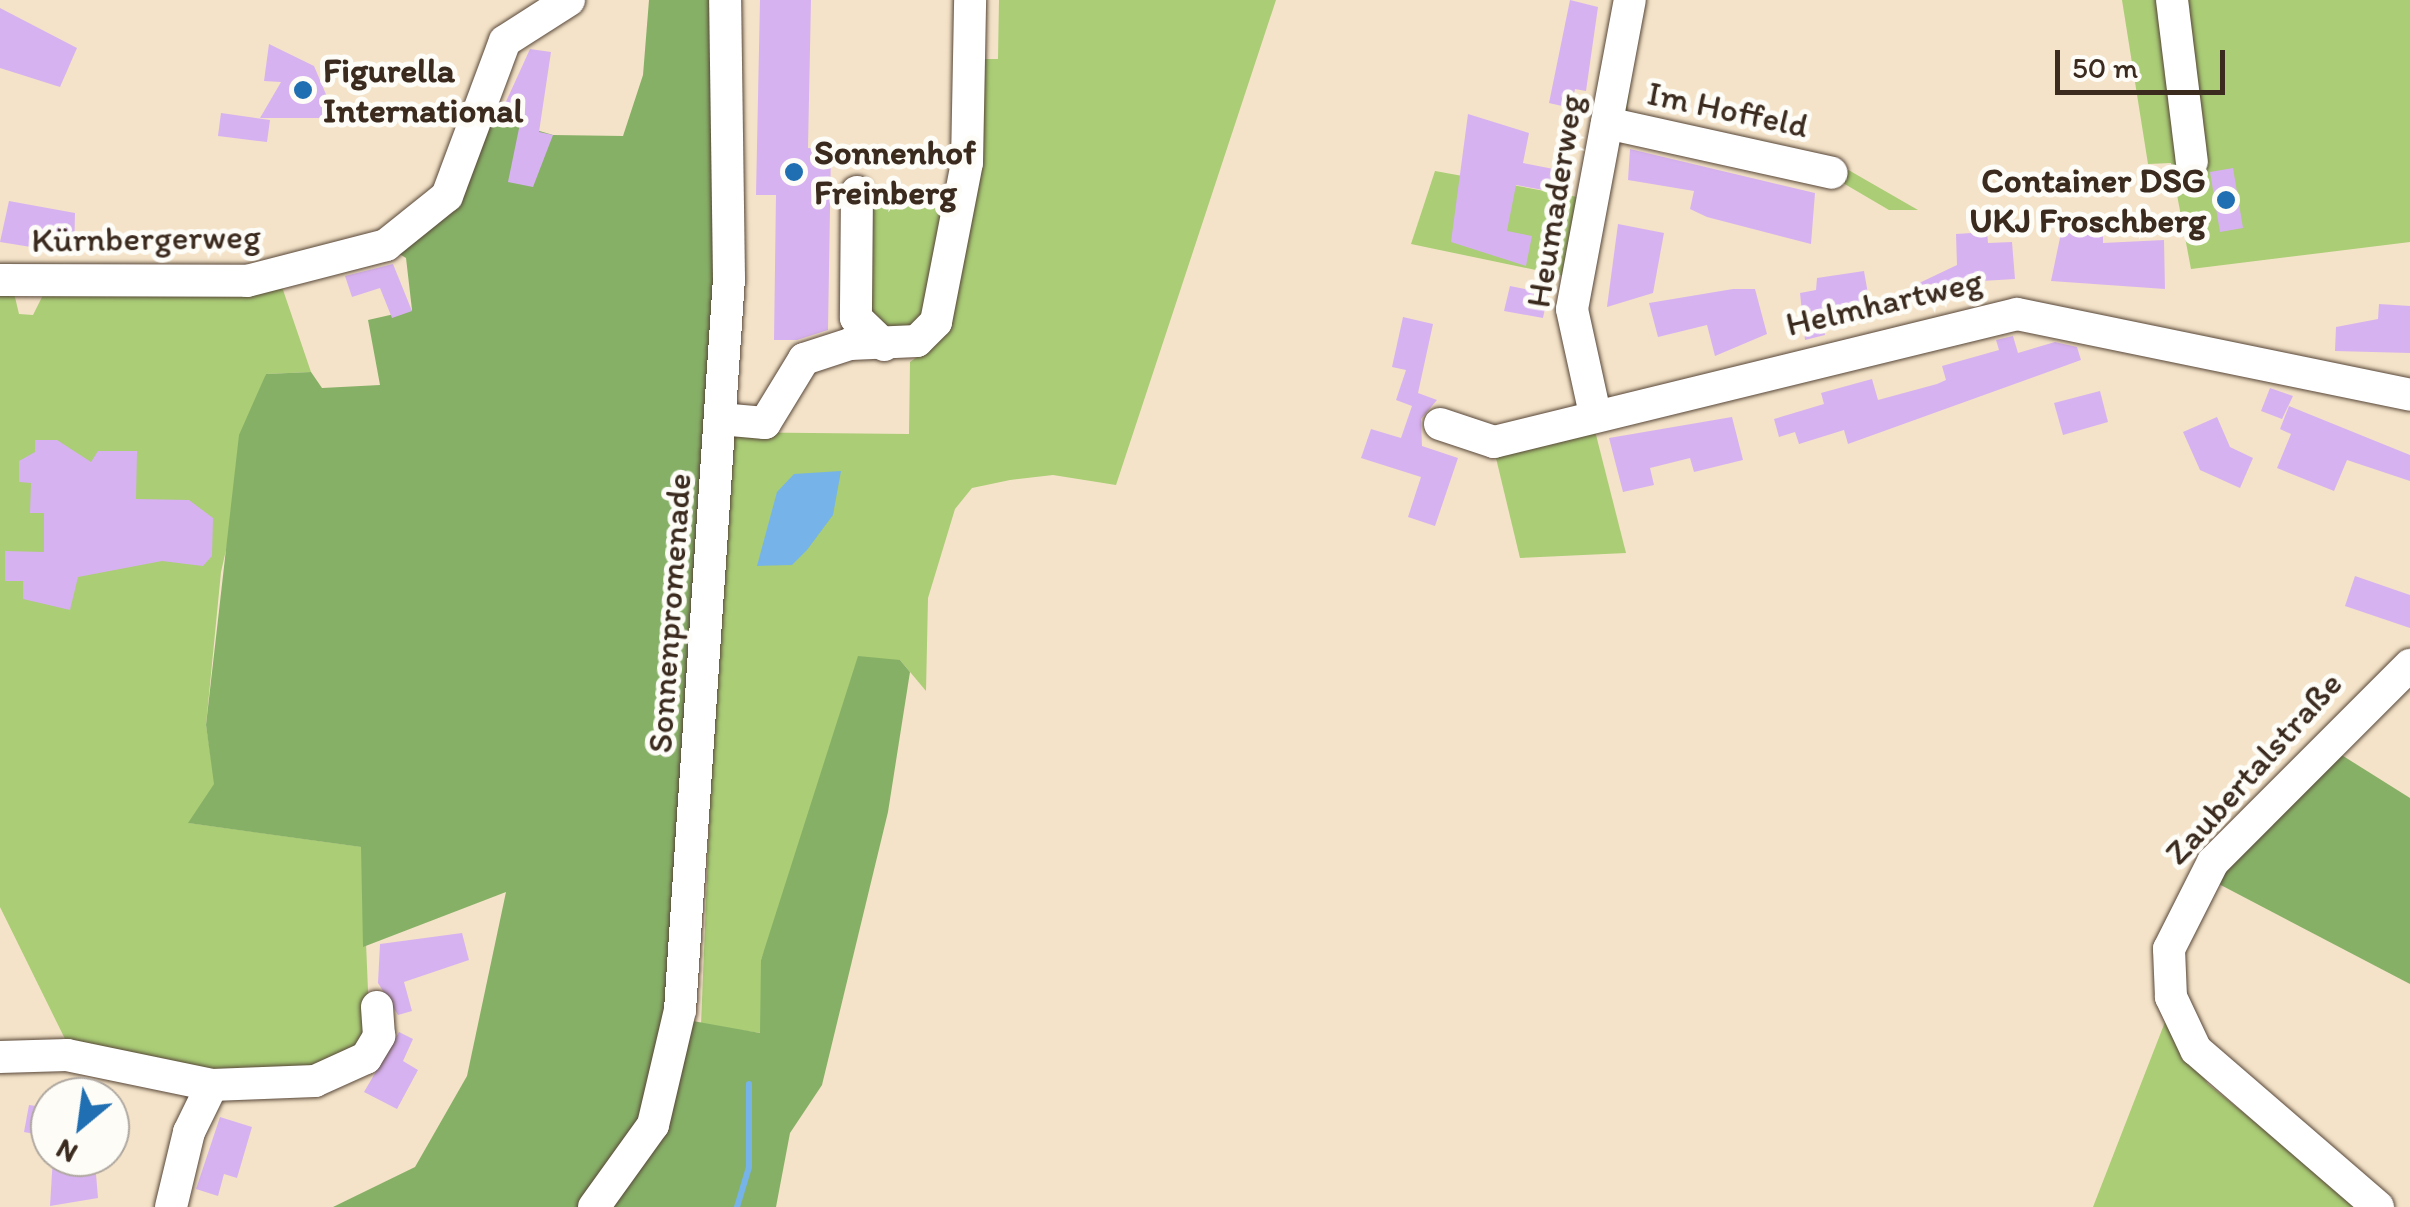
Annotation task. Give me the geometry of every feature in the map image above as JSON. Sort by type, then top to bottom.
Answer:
[{"type":"street","name":"Kürnbergerweg","points":[[22,289],[247,281],[396,240],[447,196],[505,41],[569,0]]},
{"type":"street","name":"Sonnenpromenade","points":[[594,1207],[641,1151],[674,1051],[731,217],[725,0]]},
{"type":"street","points":[[720,419],[765,423],[804,359],[917,341],[940,312],[967,163],[970,0]]},
{"type":"street","name":"Heumaderweg","points":[[1595,414],[1572,309],[1630,0]]},
{"type":"street","points":[[2172,0],[2192,162]]},
{"type":"street","name":"Im Hoffeld","points":[[1607,123],[1832,173]]},
{"type":"street","points":[[857,192],[856,318],[884,344]]},
{"type":"street","name":"Helmhartweg","points":[[1440,424],[1494,442],[1595,414],[2017,314],[2410,395]]},
{"type":"street","name":"Zaubertalstraße","points":[[2378,1207],[2196,1050],[2171,997],[2170,949],[2212,862],[2410,665]]},
{"type":"street","points":[[0,1057],[67,1055],[212,1085],[347,1073],[375,1045],[377,1007]]},
{"type":"street","points":[[171,1207],[189,1132],[212,1085]]},
{"type":"green space","points":[[649,0],[720,0],[723,201],[676,1018],[760,1033],[761,960],[858,656],[900,660],[910,672],[888,812],[822,1085],[790,1133],[776,1207],[333,1207],[415,1167],[467,1076],[506,892],[363,947],[361,847],[188,823],[214,784],[206,725],[239,435],[266,374],[311,372],[322,388],[380,385],[368,320],[412,310],[406,258],[393,250],[493,117],[553,135],[623,136],[643,75]]},
{"type":"green space","points":[[999,0],[1276,0],[1116,485],[1053,475],[1010,480],[972,488],[955,509],[928,598],[926,691],[900,660],[784,898],[761,960],[761,1033],[701,1025],[725,432],[909,434],[910,362],[931,347],[982,59],[998,59]]},
{"type":"green space","points":[[1639,0],[1627,114],[1838,164],[1918,210],[1889,210],[1843,183],[1621,113]]},
{"type":"green space","points":[[2122,0],[2410,0],[2410,242],[2191,269],[2171,163],[2148,164]]},
{"type":"green space","points":[[1435,171],[1583,198],[1569,277],[1411,244]]},
{"type":"green space","points":[[867,196],[944,201],[930,312],[909,330],[882,325],[865,302]]},
{"type":"green space","points":[[281,284],[311,372],[266,374],[221,572],[206,725],[215,784],[189,823],[362,847],[370,1038],[333,1072],[214,1074],[66,1041],[0,907],[0,290],[14,293],[19,314],[33,315],[46,289]]},
{"type":"green space","points":[[1594,427],[1626,553],[1520,558],[1495,454]]},
{"type":"green space","points":[[2332,749],[2410,798],[2410,984],[2215,882]]},
{"type":"green space","points":[[2165,1022],[2208,1084],[2360,1207],[2093,1207]]},
{"type":"water","points":[[841,471],[833,515],[807,550],[792,565],[757,566],[777,492],[794,474]]},
{"type":"building","name":"Sonnenhof Freinberg","points":[[760,0],[811,0],[808,148],[831,149],[828,330],[797,340],[774,340],[776,195],[756,195]]},
{"type":"building","points":[[1570,0],[1598,7],[1586,91],[1575,89],[1571,108],[1549,103]]},
{"type":"building","points":[[0,8],[77,48],[60,87],[0,68]]},
{"type":"building","name":"Figurella International","points":[[269,44],[314,66],[336,118],[260,118],[281,82],[264,81]]},
{"type":"building","points":[[530,49],[551,52],[539,132],[553,135],[533,187],[508,182],[523,109],[504,106]]},
{"type":"building","points":[[221,113],[270,120],[267,142],[218,136]]},
{"type":"building","points":[[1468,114],[1529,133],[1523,163],[1569,172],[1565,194],[1516,185],[1507,231],[1532,236],[1526,266],[1451,242]]},
{"type":"building","points":[[1630,149],[1815,193],[1811,244],[1707,217],[1690,209],[1694,191],[1628,180]]},
{"type":"building","name":"Container DSG UKJ Froschberg","points":[[2233,168],[2243,228],[2220,232],[2210,172]]},
{"type":"building","points":[[9,201],[75,213],[74,254],[0,242]]},
{"type":"building","points":[[1618,224],[1664,233],[1653,293],[1607,307]]},
{"type":"building","points":[[1987,232],[1988,243],[2012,242],[2015,279],[1965,282],[1968,290],[1947,298],[1941,284],[1915,285],[1957,265],[1956,234]]},
{"type":"building","points":[[2061,233],[2103,233],[2103,243],[2164,240],[2165,289],[2051,281]]},
{"type":"building","points":[[393,264],[412,311],[392,318],[380,288],[352,297],[345,276]]},
{"type":"building","points":[[1864,271],[1871,311],[1821,320],[1825,335],[1805,340],[1800,293],[1816,290],[1817,278]]},
{"type":"building","points":[[1510,286],[1548,294],[1543,318],[1504,311]]},
{"type":"building","points":[[1755,289],[1767,334],[1715,356],[1707,325],[1658,337],[1649,303]]},
{"type":"building","points":[[2379,304],[2410,306],[2410,353],[2335,351],[2336,327],[2378,319]]},
{"type":"building","points":[[1403,317],[1433,324],[1418,393],[1437,400],[1421,419],[1422,446],[1458,458],[1435,526],[1408,517],[1421,477],[1361,458],[1371,429],[1401,438],[1412,406],[1396,400],[1406,370],[1392,367]]},
{"type":"building","points":[[2013,336],[2018,353],[2055,342],[2077,347],[2081,360],[1848,444],[1844,430],[1799,444],[1795,432],[1779,437],[1774,419],[1824,404],[1821,393],[1872,379],[1878,400],[1937,384],[1946,380],[1942,366],[1999,350],[1996,340]]},
{"type":"building","points":[[2270,388],[2293,396],[2282,419],[2261,411]]},
{"type":"building","points":[[2100,391],[2108,422],[2063,435],[2054,403]]},
{"type":"building","points":[[2289,406],[2410,455],[2410,481],[2347,460],[2334,491],[2277,468],[2291,434],[2280,429]]},
{"type":"building","points":[[1732,417],[1743,460],[1694,472],[1690,458],[1650,468],[1654,485],[1623,492],[1609,438]]},
{"type":"building","points":[[2217,417],[2230,447],[2253,458],[2240,488],[2200,470],[2183,432]]},
{"type":"building","points":[[35,440],[57,440],[91,462],[98,451],[137,451],[136,499],[189,500],[213,518],[212,556],[203,566],[162,561],[78,577],[70,610],[23,599],[23,581],[5,581],[5,551],[44,552],[44,513],[30,513],[31,483],[19,482],[19,461],[35,452]]},
{"type":"building","points":[[2355,576],[2410,595],[2410,628],[2345,606]]},
{"type":"building","points":[[462,933],[469,960],[404,982],[412,1011],[398,1015],[378,983],[380,944]]},
{"type":"building","points":[[399,1032],[413,1039],[403,1061],[418,1070],[397,1109],[364,1092]]},
{"type":"building","points":[[29,1105],[30,1105],[30,1133],[24,1132]]},
{"type":"building","points":[[220,1117],[252,1127],[237,1178],[224,1174],[218,1196],[196,1189]]},
{"type":"building","points":[[52,1177],[96,1177],[98,1198],[50,1206]]},
{"type":"waterway","points":[[737,1207],[749,1167],[749,1084]]},
{"type":"place","name":"Figurella International","points":[[303,90]]},
{"type":"place","name":"Sonnenhof Freinberg","points":[[794,172]]},
{"type":"place","name":"Container DSG UKJ Froschberg","points":[[2226,200]]}]
